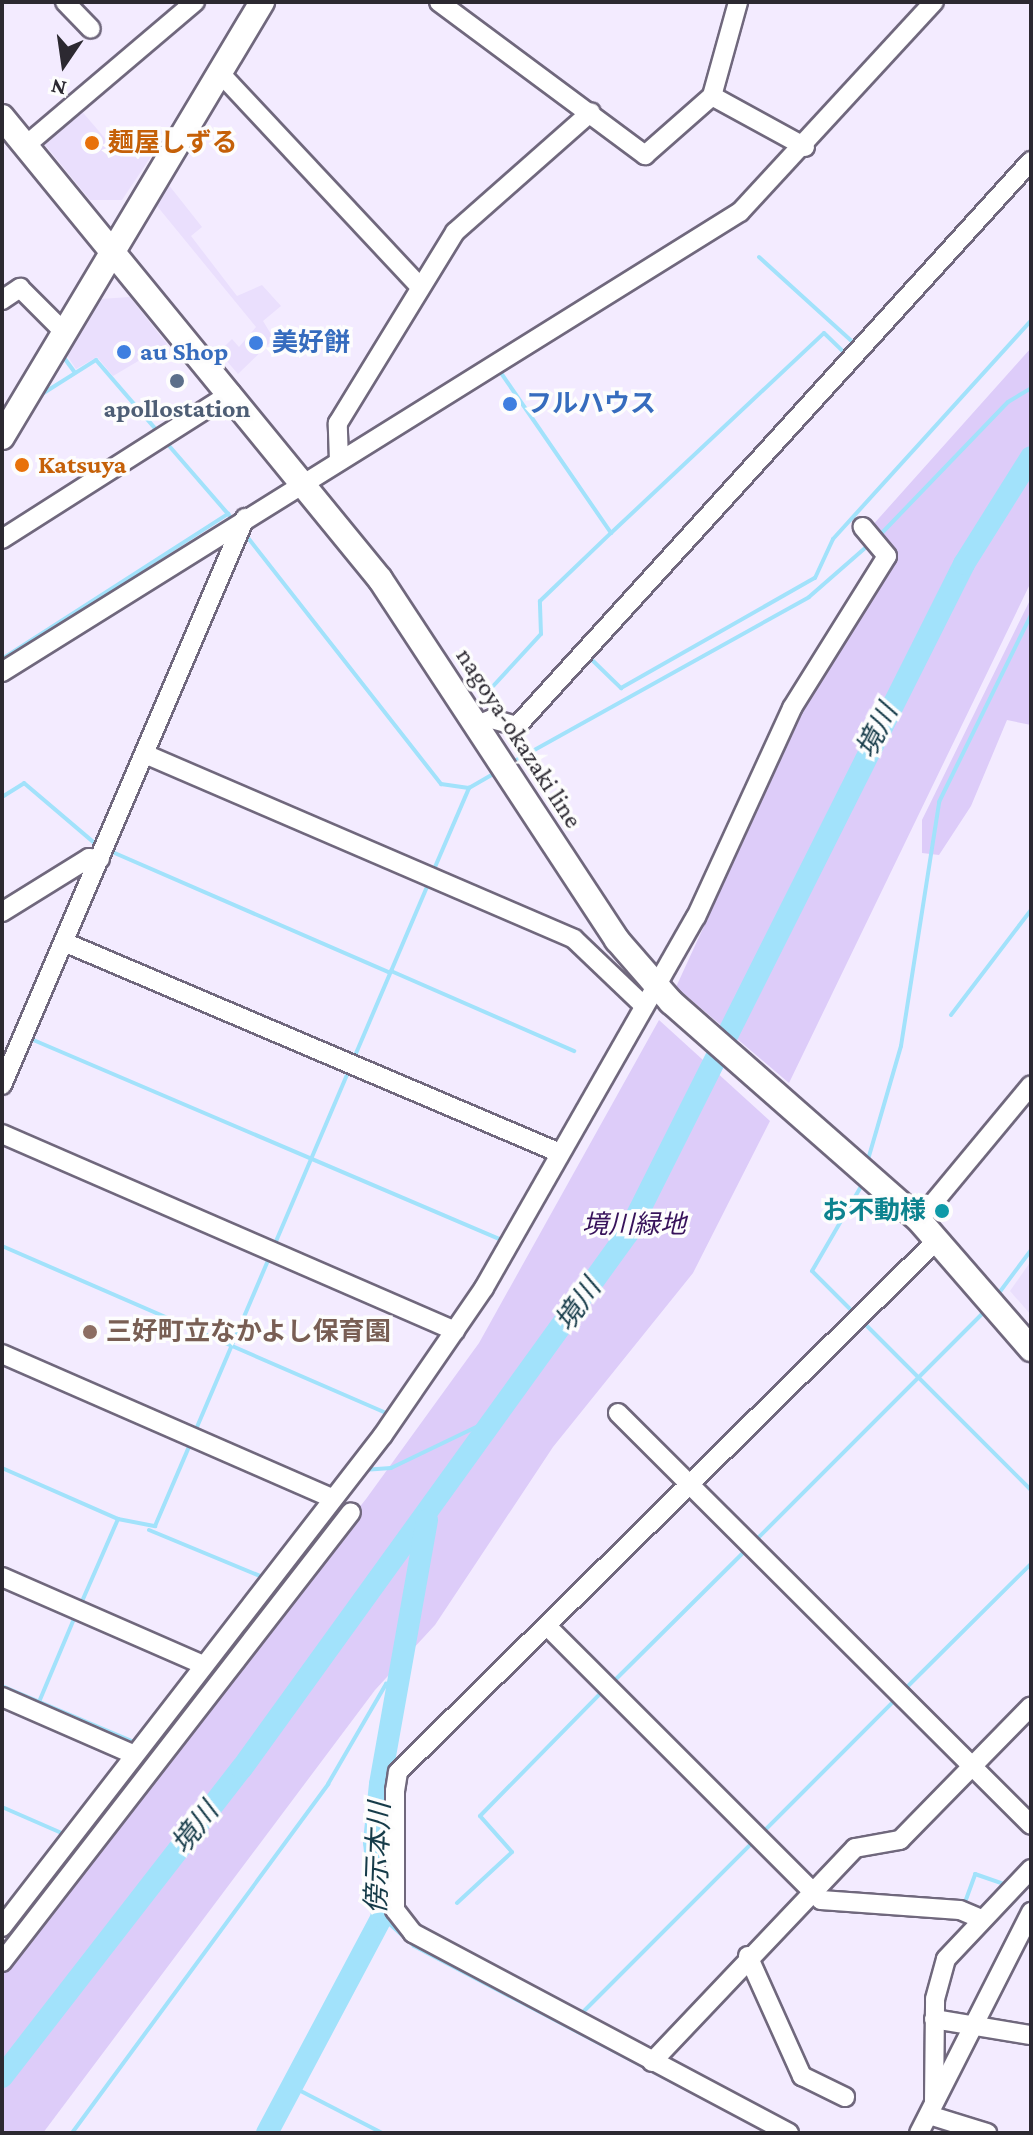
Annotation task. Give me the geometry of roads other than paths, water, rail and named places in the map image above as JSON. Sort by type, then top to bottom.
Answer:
[{"type":"main road","points":[[2,437],[262,2]]},
{"type":"main road","name":"nagoya-okazaki line","points":[[2,117],[231,393],[380,579],[657,997],[791,1106],[919,1220],[1031,1349]]},
{"type":"main road","points":[[2,411],[63,331]]},
{"type":"street","points":[[65,2],[91,29]]},
{"type":"street","points":[[25,146],[195,2]]},
{"type":"street","points":[[439,2],[645,155],[712,96],[738,2]]},
{"type":"street","points":[[2,672],[301,483],[718,227],[805,147],[934,2]]},
{"type":"street","points":[[219,72],[420,287]]},
{"type":"street","points":[[712,96],[805,147]]},
{"type":"street","points":[[339,461],[338,423],[420,287],[478,207],[591,112]]},
{"type":"street","points":[[477,725],[492,719],[517,726],[1031,161]]},
{"type":"street","points":[[2,300],[20,288],[63,331]]},
{"type":"street","points":[[2,539],[231,393]]},
{"type":"street","points":[[2,1085],[245,518]]},
{"type":"street","points":[[4,1921],[329,1497],[383,1435],[455,1331],[657,997],[792,708],[887,556],[864,529]]},
{"type":"street","points":[[145,754],[574,939],[657,997]]},
{"type":"street","points":[[2,912],[89,858],[100,859]]},
{"type":"street","points":[[64,942],[560,1153]]},
{"type":"street","points":[[919,1220],[1031,1085]]},
{"type":"street","points":[[2,1134],[455,1331]]},
{"type":"street","points":[[789,2133],[426,1942],[395,1910],[392,1814],[398,1772],[936,1241]]},
{"type":"street","points":[[2,1354],[329,1497]]},
{"type":"street","points":[[618,1413],[1031,1825]]},
{"type":"street","points":[[2,1962],[351,1512]]},
{"type":"street","points":[[2,1577],[201,1664]]},
{"type":"street","points":[[548,1627],[821,1900],[861,1908],[937,1908],[981,1919]]},
{"type":"street","points":[[2,1697],[130,1753]]},
{"type":"street","points":[[652,2062],[748,1956],[855,1848],[900,1840],[1031,1706]]},
{"type":"street","points":[[931,2108],[934,2019],[946,1959],[1031,1869]]},
{"type":"street","points":[[919,2133],[1031,1912]]},
{"type":"street","points":[[748,1956],[802,2076],[845,2097]]},
{"type":"street","points":[[934,2019],[975,2022],[1031,2035]]},
{"type":"street","points":[[931,2108],[987,2133]]},
{"type":"waterway","points":[[759,257],[857,346]]},
{"type":"waterway","points":[[589,657],[621,688],[815,578],[833,539],[1031,321]]},
{"type":"waterway","points":[[484,696],[541,634],[540,601],[611,533],[824,333],[846,354]]},
{"type":"waterway","points":[[65,359],[75,373]]},
{"type":"waterway","points":[[42,394],[96,360],[159,433]]},
{"type":"waterway","points":[[499,370],[611,533]]},
{"type":"waterway","points":[[878,537],[1008,402],[1031,388]]},
{"type":"waterway","points":[[164,440],[228,514]]},
{"type":"waterway","name":"境川","points":[[2,2077],[242,1768],[628,1233],[964,564],[1031,457]]},
{"type":"waterway","points":[[2,659],[228,514],[234,521]]},
{"type":"waterway","points":[[245,534],[441,784],[469,788],[497,772]]},
{"type":"waterway","points":[[511,763],[809,597],[871,543]]},
{"type":"waterway","points":[[867,1163],[901,1046],[939,802],[1031,615]]},
{"type":"waterway","points":[[2,797],[24,783],[98,846]]},
{"type":"waterway","points":[[432,874],[469,788]]},
{"type":"waterway","points":[[110,851],[390,973]]},
{"type":"waterway","points":[[354,1058],[429,882]]},
{"type":"waterway","points":[[951,1015],[1031,910]]},
{"type":"waterway","points":[[391,971],[574,1051]]},
{"type":"waterway","points":[[31,1039],[504,1241]]},
{"type":"waterway","points":[[274,1246],[349,1070]]},
{"type":"waterway","points":[[856,1315],[812,1271],[863,1183]]},
{"type":"waterway","points":[[2,1246],[389,1414]]},
{"type":"waterway","points":[[996,1297],[1031,1250]]},
{"type":"waterway","points":[[194,1434],[269,1258]]},
{"type":"waterway","points":[[755,1541],[986,1310]]},
{"type":"waterway","points":[[862,1321],[1031,1490]]},
{"type":"waterway","points":[[363,1470],[391,1468],[503,1414]]},
{"type":"waterway","points":[[80,1606],[118,1519],[155,1526],[191,1442]]},
{"type":"waterway","points":[[2,1468],[118,1519]]},
{"type":"waterway","name":"傍示本川","points":[[267,2133],[382,1917],[374,1842],[380,1784],[427,1520]]},
{"type":"waterway","points":[[149,1530],[265,1578]]},
{"type":"waterway","points":[[613,1682],[746,1550]]},
{"type":"waterway","points":[[903,1691],[1031,1564]]},
{"type":"waterway","points":[[39,1702],[76,1614]]},
{"type":"waterway","points":[[72,2133],[328,1784],[386,1684],[397,1682]]},
{"type":"waterway","points":[[2,1686],[136,1743]]},
{"type":"waterway","points":[[457,1903],[512,1852],[480,1816],[603,1691]]},
{"type":"waterway","points":[[762,1833],[897,1698]]},
{"type":"waterway","points":[[2,1807],[66,1835]]},
{"type":"waterway","points":[[581,2014],[753,1842]]},
{"type":"waterway","points":[[964,1905],[975,1874],[1007,1885]]},
{"type":"waterway","points":[[382,1917],[414,1946],[715,2104]]},
{"type":"waterway","points":[[291,2086],[382,2133]]},
{"type":"place","name":"麺屋しずる","points":[[92,143]]},
{"type":"place","name":"美好餅","points":[[256,343]]},
{"type":"place","name":"au Shop","points":[[124,352]]},
{"type":"place","name":"apollostation","points":[[177,381]]},
{"type":"place","name":"フルハウス","points":[[510,404]]},
{"type":"place","name":"Katsuya","points":[[22,465]]},
{"type":"place","name":"お不動様","points":[[942,1211]]},
{"type":"place","name":"三好町立なかよし保育園","points":[[90,1332]]},
{"type":"park label","name":"境川緑地","points":[[634,1225]]}]
